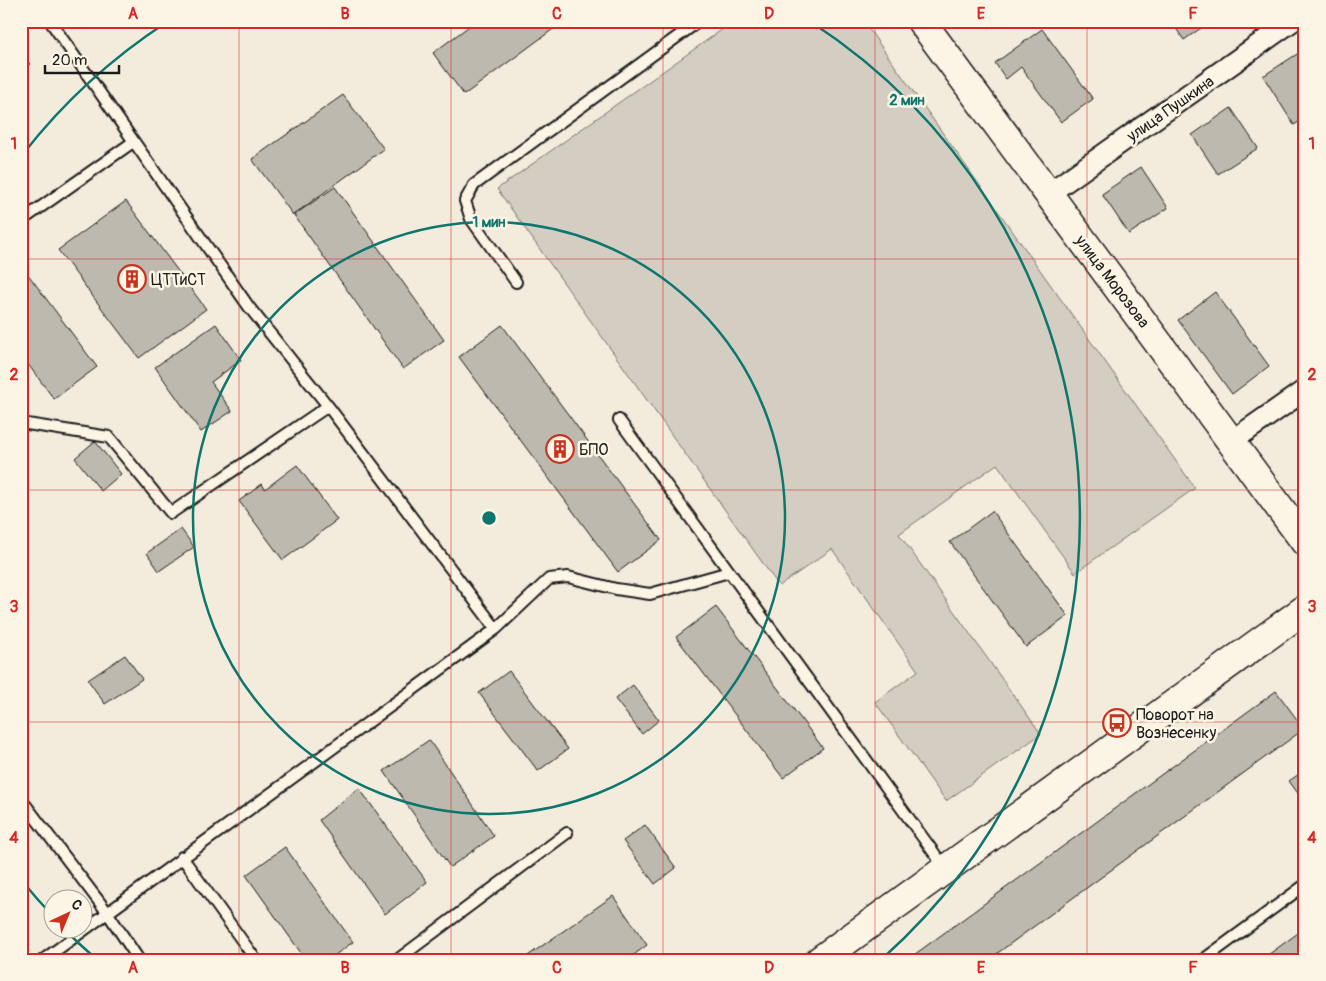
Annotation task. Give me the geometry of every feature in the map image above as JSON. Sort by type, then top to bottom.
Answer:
[{"type":"street","name":"улица Морозова","points":[[921,21],[1305,542]]},
{"type":"street","name":"улица Пушкина","points":[[1048,194],[1292,21]]},
{"type":"street","points":[[1232,442],[1305,390]]},
{"type":"street","points":[[820,960],[1305,609]]},
{"type":"lane","points":[[50,21],[249,307],[328,406],[496,629]]},
{"type":"lane","points":[[516,282],[471,219],[465,200],[474,185],[700,21]]},
{"type":"lane","points":[[21,221],[133,142]]},
{"type":"lane","points":[[21,423],[108,437],[171,513],[328,406]]},
{"type":"lane","points":[[619,420],[946,869]]},
{"type":"lane","points":[[42,960],[496,629],[549,579],[568,577],[616,589],[650,594],[729,572]]},
{"type":"lane","points":[[21,799],[107,912],[139,960]]},
{"type":"lane","points":[[397,960],[567,833]]},
{"type":"lane","points":[[182,857],[256,960]]},
{"type":"lane","points":[[1203,960],[1305,884]]},
{"type":"shaded area","points":[[734,21],[863,21],[1195,488],[1075,573],[997,464],[899,534],[1041,734],[946,801],[875,702],[918,671],[832,549],[779,586],[497,189]]},
{"type":"building","points":[[476,21],[564,21],[464,95],[433,53]]},
{"type":"building","points":[[1171,21],[1211,21],[1184,40]]},
{"type":"building","points":[[1042,29],[1093,99],[1061,122],[1021,67],[1006,79],[995,63]]},
{"type":"building","points":[[1305,49],[1305,118],[1294,125],[1263,76]]},
{"type":"building","points":[[21,53],[30,64],[21,71]]},
{"type":"building","points":[[343,95],[384,149],[293,215],[252,159]]},
{"type":"building","points":[[1231,108],[1258,148],[1218,174],[1192,135]]},
{"type":"building","points":[[1141,167],[1168,208],[1129,234],[1102,194]]},
{"type":"building","points":[[335,187],[444,340],[403,369],[294,215]]},
{"type":"building","name":"ЦТТиСТ","points":[[126,201],[206,309],[139,358],[58,250]]},
{"type":"building","points":[[27,273],[97,367],[54,399],[21,355],[21,278]]},
{"type":"building","points":[[1215,292],[1269,366],[1232,394],[1178,320]]},
{"type":"building","points":[[216,324],[241,360],[211,382],[232,411],[201,432],[155,367]]},
{"type":"building","name":"БПО","points":[[502,325],[661,540],[618,572],[459,357]]},
{"type":"building","points":[[95,441],[121,474],[101,491],[75,458]]},
{"type":"building","points":[[297,465],[337,520],[283,560],[239,501],[262,484],[265,489]]},
{"type":"building","points":[[992,511],[1068,616],[1026,647],[950,542]]},
{"type":"building","points":[[181,529],[194,547],[159,571],[147,553]]},
{"type":"building","points":[[716,607],[823,748],[783,778],[676,637]]},
{"type":"building","points":[[125,655],[142,679],[105,704],[88,680]]},
{"type":"building","points":[[509,671],[568,749],[538,771],[479,693]]},
{"type":"building","points":[[633,685],[659,720],[642,734],[615,699]]},
{"type":"building","points":[[1276,691],[1304,729],[988,960],[907,960]]},
{"type":"building","points":[[429,740],[494,836],[450,867],[384,771]]},
{"type":"building","points":[[1305,770],[1305,803],[1289,781]]},
{"type":"building","points":[[359,788],[427,882],[385,914],[319,820]]},
{"type":"building","points":[[645,825],[676,868],[655,884],[623,841]]},
{"type":"building","points":[[285,847],[353,942],[328,960],[306,960],[246,875]]},
{"type":"building","points":[[613,896],[647,945],[627,960],[522,960]]},
{"type":"building","points":[[1305,928],[1305,960],[1261,960]]},
{"type":"place","name":"ЦТТиСТ","points":[[132,279]]},
{"type":"place","name":"БПО","points":[[560,449]]},
{"type":"place","name":"Поворот на Вознесенку","points":[[1117,723]]}]
